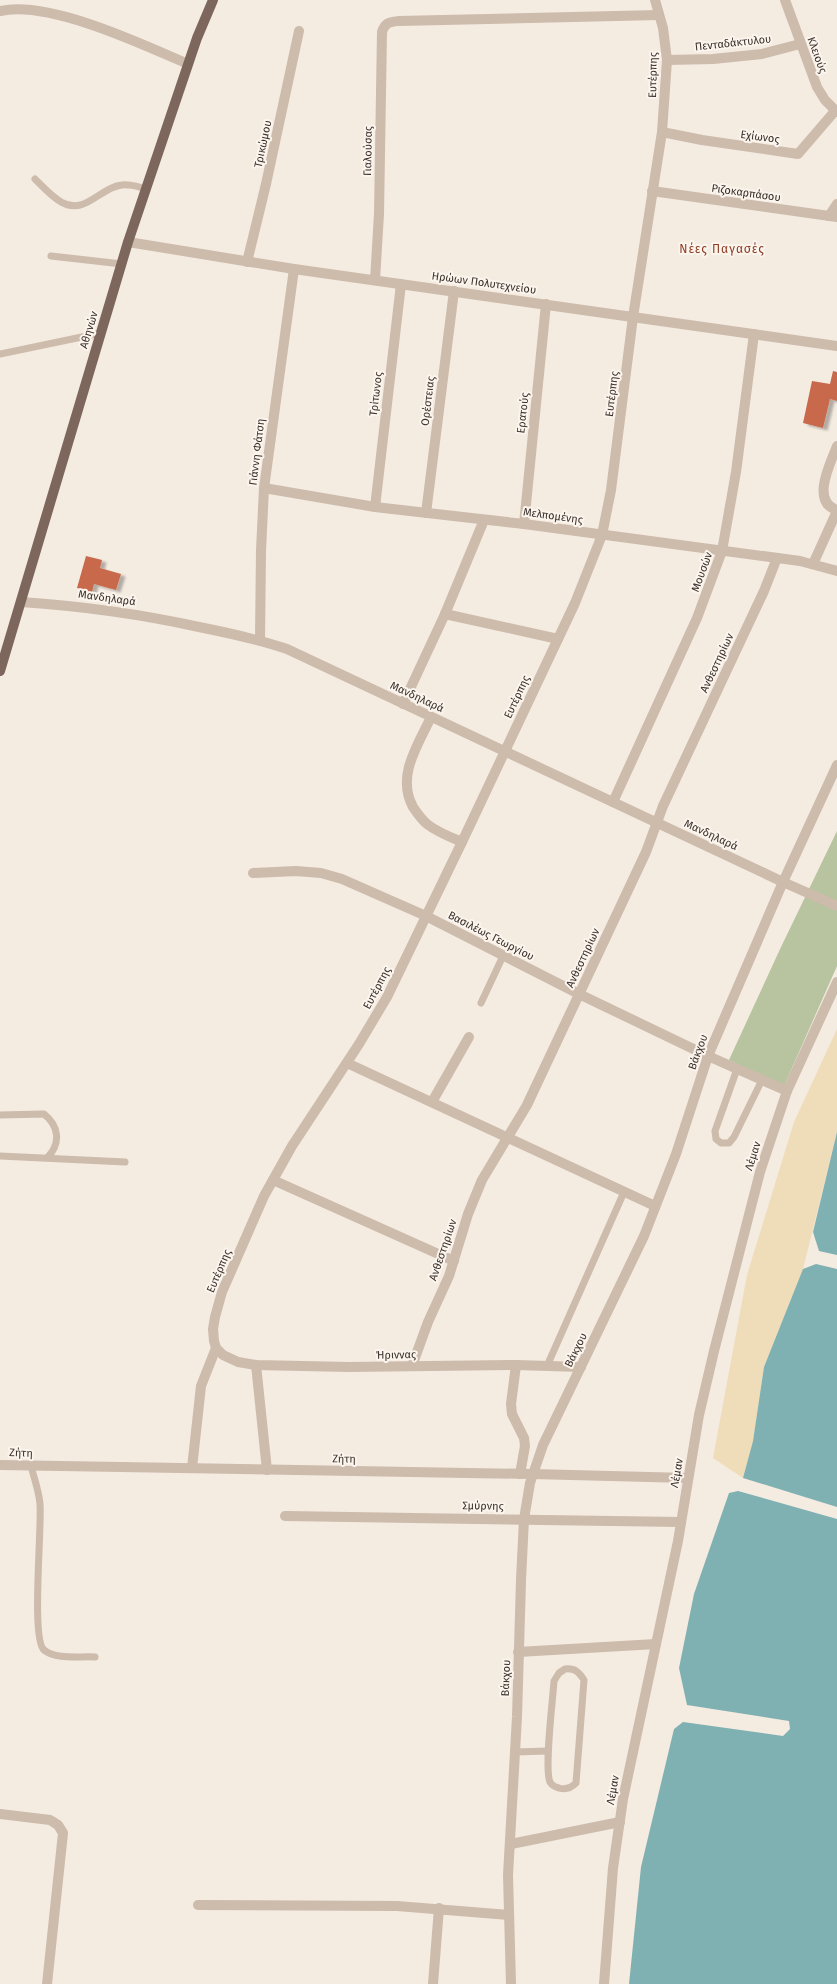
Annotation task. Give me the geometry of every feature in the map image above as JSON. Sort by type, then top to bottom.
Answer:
[{"type":"main road","name":"Αθηνών","points":[[0,671],[128,242],[188,64],[213,0]]},
{"type":"street","name":"Ευτέρπης","points":[[216,1348],[213,1329],[222,1292],[264,1196],[303,1128],[347,1063],[387,997],[558,639],[582,587],[602,535],[611,490],[634,317],[662,132],[667,60],[655,0]]},
{"type":"street","name":"Κλειούς","points":[[785,0],[816,87],[825,100],[836,111]]},
{"type":"street","points":[[0,10],[12,6],[43,8],[85,20],[188,64]]},
{"type":"street","name":"Γιαλούσας","points":[[375,280],[379,214],[382,32],[388,22],[659,14]]},
{"type":"street","name":"Τρικώμου","points":[[247,262],[266,184],[299,31]]},
{"type":"street","name":"Πενταδάκτυλου","points":[[667,60],[713,59],[762,54],[800,44]]},
{"type":"street","name":"Εχίωνος","points":[[662,132],[702,140],[798,154],[836,111]]},
{"type":"street","name":"Ριζοκαρπάσου","points":[[652,191],[833,217]]},
{"type":"street","points":[[833,217],[837,204]]},
{"type":"street","name":"Ηρώων Πολυτεχνείου","points":[[128,242],[294,269],[837,346]]},
{"type":"street","name":"Γιάννη Φάτση","points":[[260,640],[261,551],[264,488],[294,269]]},
{"type":"street","name":"Τρίτωνος","points":[[375,507],[400,284]]},
{"type":"street","name":"Ορέστειας","points":[[426,513],[454,291]]},
{"type":"street","name":"Ερατούς","points":[[524,524],[546,304]]},
{"type":"street","name":"Μουσών","points":[[613,802],[697,618],[722,551],[736,472],[754,334]]},
{"type":"street","points":[[814,564],[837,510],[832,508],[826,501],[823,491],[825,480],[837,446]]},
{"type":"street","name":"Μελπομένης","points":[[264,488],[375,507],[524,524],[777,558],[814,564],[837,571]]},
{"type":"street","points":[[403,704],[445,614],[484,520]]},
{"type":"street","name":"Ανθεστηρίων","points":[[412,1366],[421,1339],[454,1261],[468,1214],[482,1180],[527,1105],[646,852],[657,823],[764,591],[777,558]]},
{"type":"street","name":"Μανδηλαρά","points":[[21,602],[81,606],[124,612],[260,640],[294,652],[837,906]]},
{"type":"street","points":[[445,614],[558,639]]},
{"type":"street","points":[[431,717],[411,759],[407,774],[409,797],[419,817],[426,823],[441,833],[462,842]]},
{"type":"street","name":"Βάκχου","points":[[511,1984],[508,1875],[511,1844],[524,1519],[532,1474],[543,1445],[644,1236],[676,1154],[708,1056],[783,882],[837,765]]},
{"type":"street","name":"Βασιλέως Γεωργίου","points":[[253,873],[296,871],[334,876],[426,916],[579,994],[708,1056],[787,1091]]},
{"type":"street","name":"Λέμαν","points":[[604,1984],[610,1897],[620,1822],[631,1760],[681,1522],[699,1415],[760,1172],[787,1091],[837,982]]},
{"type":"street","points":[[432,1102],[469,1037]]},
{"type":"street","points":[[347,1063],[655,1206]]},
{"type":"street","points":[[273,1180],[454,1261]]},
{"type":"street","points":[[192,1468],[201,1386],[216,1348]]},
{"type":"street","name":"Ήριννας","points":[[216,1348],[232,1360],[256,1365],[349,1368],[516,1365],[580,1368]]},
{"type":"street","points":[[256,1365],[267,1470]]},
{"type":"street","points":[[516,1365],[511,1404],[512,1414],[524,1438],[525,1446],[520,1474]]},
{"type":"street","name":"Ζήτη","points":[[0,1465],[688,1478]]},
{"type":"street","name":"Σμύρνης","points":[[285,1516],[681,1522]]},
{"type":"street","points":[[518,1652],[656,1644]]},
{"type":"street","points":[[0,1814],[50,1820],[58,1825],[63,1833],[47,1984]]},
{"type":"street","points":[[511,1844],[620,1822]]},
{"type":"street","points":[[198,1905],[390,1906],[439,1908],[509,1915]]},
{"type":"street","points":[[433,1984],[439,1908]]},
{"type":"lane","points":[[35,179],[62,202],[73,205],[84,205],[105,191],[121,185],[131,184],[146,189]]},
{"type":"lane","points":[[51,256],[122,264]]},
{"type":"lane","points":[[0,354],[101,333]]},
{"type":"lane","points":[[481,1003],[503,956]]},
{"type":"lane","points":[[737,1069],[715,1131],[716,1139],[721,1143],[729,1143],[734,1137],[762,1080]]},
{"type":"lane","points":[[0,1115],[44,1114],[49,1118],[56,1128],[57,1140],[48,1157]]},
{"type":"lane","points":[[0,1156],[48,1157],[125,1162]]},
{"type":"lane","points":[[547,1366],[624,1192]]},
{"type":"lane","points":[[31,1466],[40,1504],[37,1613],[40,1643],[43,1650],[50,1653],[62,1656],[95,1657]]},
{"type":"lane","points":[[572,1669],[579,1672],[584,1680],[576,1784],[571,1788],[562,1789],[554,1787],[549,1781],[548,1751],[554,1680],[559,1673],[572,1669]]},
{"type":"lane","points":[[515,1752],[548,1751]]},
{"type":"green space","points":[[837,831],[837,966],[784,1086],[729,1060]]},
{"type":"sand","points":[[837,1029],[837,1132],[803,1269],[764,1367],[753,1441],[743,1478],[713,1458],[747,1275],[794,1122]]},
{"type":"water","points":[[837,1132],[837,1255],[819,1251],[813,1232]]},
{"type":"water","points":[[816,1264],[837,1269],[837,1507],[743,1478],[753,1441],[764,1367],[803,1269]]},
{"type":"water","points":[[738,1491],[837,1519],[837,1984],[629,1984],[641,1867],[674,1729],[683,1722],[783,1736],[790,1729],[789,1721],[687,1705],[679,1668],[694,1594],[729,1493]]},
{"type":"building","points":[[833,371],[837,372],[837,401],[830,399],[823,428],[803,423],[812,381],[830,384]]},
{"type":"building","points":[[86,556],[102,560],[100,568],[121,574],[116,590],[94,584],[92,592],[77,588]]},
{"type":"district","name":"Νέες Παγασές","points":[[722,249]]}]
